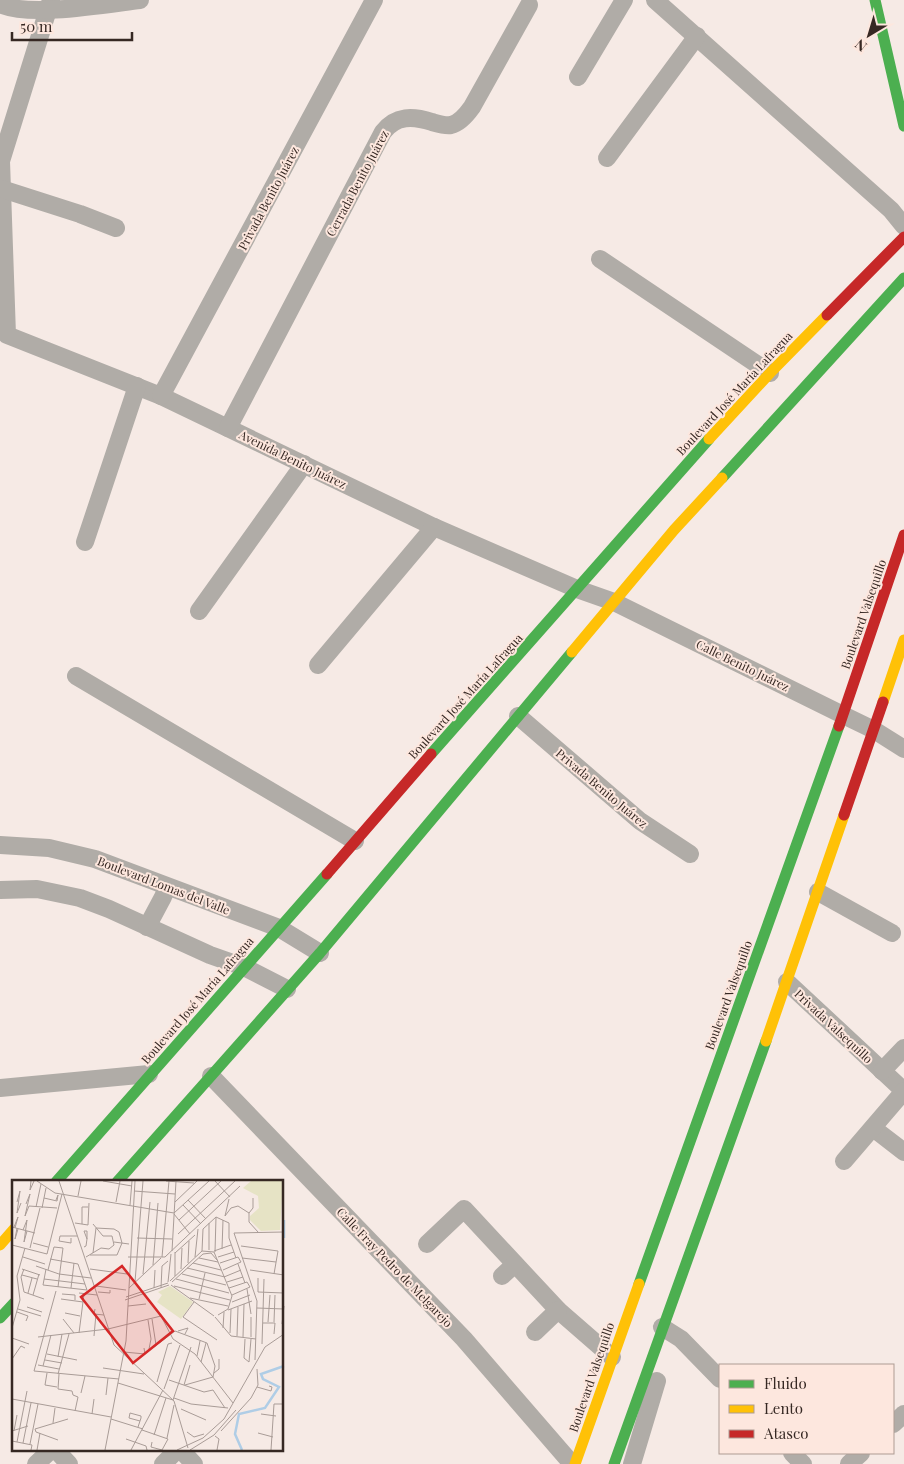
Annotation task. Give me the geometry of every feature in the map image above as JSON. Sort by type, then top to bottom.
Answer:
[{"type":"main road","points":[[875,0],[904,126]]},
{"type":"main road","name":"Boulevard José María Lafragua","points":[[58,1180],[577,589],[770,373],[904,237]]},
{"type":"main road","points":[[119,1180],[320,953],[674,530],[904,278]]},
{"type":"main road","name":"Boulevard Valsequillo","points":[[574,1464],[843,714],[904,535]]},
{"type":"main road","points":[[614,1464],[818,892],[904,640]]},
{"type":"main road","points":[[0,1245],[12,1231]]},
{"type":"main road","points":[[0,1318],[12,1305]]},
{"type":"street","points":[[0,4],[7,7],[140,0]]},
{"type":"street","name":"Privada Benito Juárez","points":[[161,396],[374,0]]},
{"type":"street","points":[[578,77],[624,0]]},
{"type":"street","points":[[655,0],[891,210],[904,226]]},
{"type":"street","points":[[49,5],[0,161],[2,189],[80,214],[116,228]]},
{"type":"street","name":"Cerrada Benito Juárez","points":[[228,428],[383,132],[388,125],[402,118],[412,118],[444,126],[453,125],[460,120],[472,107],[529,5]]},
{"type":"street","points":[[607,158],[697,36]]},
{"type":"street","name":"Avenida Benito Juárez","points":[[2,189],[7,335],[161,396],[434,527],[577,589]]},
{"type":"street","points":[[600,259],[770,373]]},
{"type":"street","points":[[85,542],[137,386]]},
{"type":"street","points":[[199,611],[304,464]]},
{"type":"street","points":[[318,665],[434,527]]},
{"type":"street","name":"Calle Benito Juárez","points":[[577,589],[614,602],[843,714],[874,730],[904,749]]},
{"type":"street","points":[[76,676],[356,841]]},
{"type":"street","name":"Privada Benito Juárez","points":[[518,716],[640,821],[690,854]]},
{"type":"street","name":"Boulevard Lomas del Valle","points":[[0,846],[49,848],[95,859],[278,928],[320,953]]},
{"type":"street","points":[[147,927],[163,898],[166,887]]},
{"type":"street","points":[[0,890],[36,889],[80,898],[109,909],[210,955],[244,967],[288,989]]},
{"type":"street","points":[[818,892],[892,932]]},
{"type":"street","name":"Privada Valsequillo","points":[[786,982],[904,1091]]},
{"type":"street","name":"Privada Valsequillo","points":[[882,1071],[904,1048]]},
{"type":"street","points":[[0,1088],[149,1074]]},
{"type":"street","name":"Calle Fray Pedro de Melgarejo","points":[[211,1076],[464,1339],[574,1464]]},
{"type":"street","points":[[844,1161],[904,1091]]},
{"type":"street","points":[[873,1128],[904,1152]]},
{"type":"street","points":[[427,1244],[464,1209],[558,1310],[612,1357]]},
{"type":"street","points":[[502,1276],[515,1264]]},
{"type":"street","points":[[535,1332],[558,1310]]},
{"type":"street","points":[[662,1328],[681,1339],[719,1378]]},
{"type":"street","points":[[632,1464],[661,1370]]},
{"type":"street","points":[[894,1423],[904,1414]]},
{"type":"street","points":[[36,1464],[49,1452]]},
{"type":"street","points":[[58,1452],[69,1464]]},
{"type":"street","points":[[163,1464],[177,1452]]},
{"type":"street","points":[[181,1452],[194,1464]]},
{"type":"street","points":[[793,1454],[804,1464]]},
{"type":"street","points":[[849,1464],[861,1454]]},
{"type":"traffic: fast","points":[[875,0],[904,126]]},
{"type":"traffic: fast","points":[[722,478],[904,278]]},
{"type":"traffic: fast","points":[[431,754],[709,439]]},
{"type":"traffic: fast","points":[[119,1180],[320,953],[572,652]]},
{"type":"traffic: fast","points":[[639,1284],[839,726]]},
{"type":"traffic: fast","points":[[58,1180],[327,874]]},
{"type":"traffic: fast","points":[[614,1464],[766,1041]]},
{"type":"traffic: fast","points":[[0,1318],[12,1305]]},
{"type":"traffic: slow","points":[[709,439],[827,315]]},
{"type":"traffic: slow","points":[[572,652],[674,530],[722,478]]},
{"type":"traffic: slow","points":[[883,702],[904,640]]},
{"type":"traffic: slow","points":[[766,1041],[844,815]]},
{"type":"traffic: slow","points":[[0,1245],[12,1231]]},
{"type":"traffic: slow","points":[[575,1464],[639,1284]]},
{"type":"traffic: jam","points":[[827,315],[904,237]]},
{"type":"traffic: jam","points":[[839,726],[904,535]]},
{"type":"traffic: jam","points":[[844,815],[883,702]]},
{"type":"traffic: jam","points":[[327,874],[431,754]]}]
